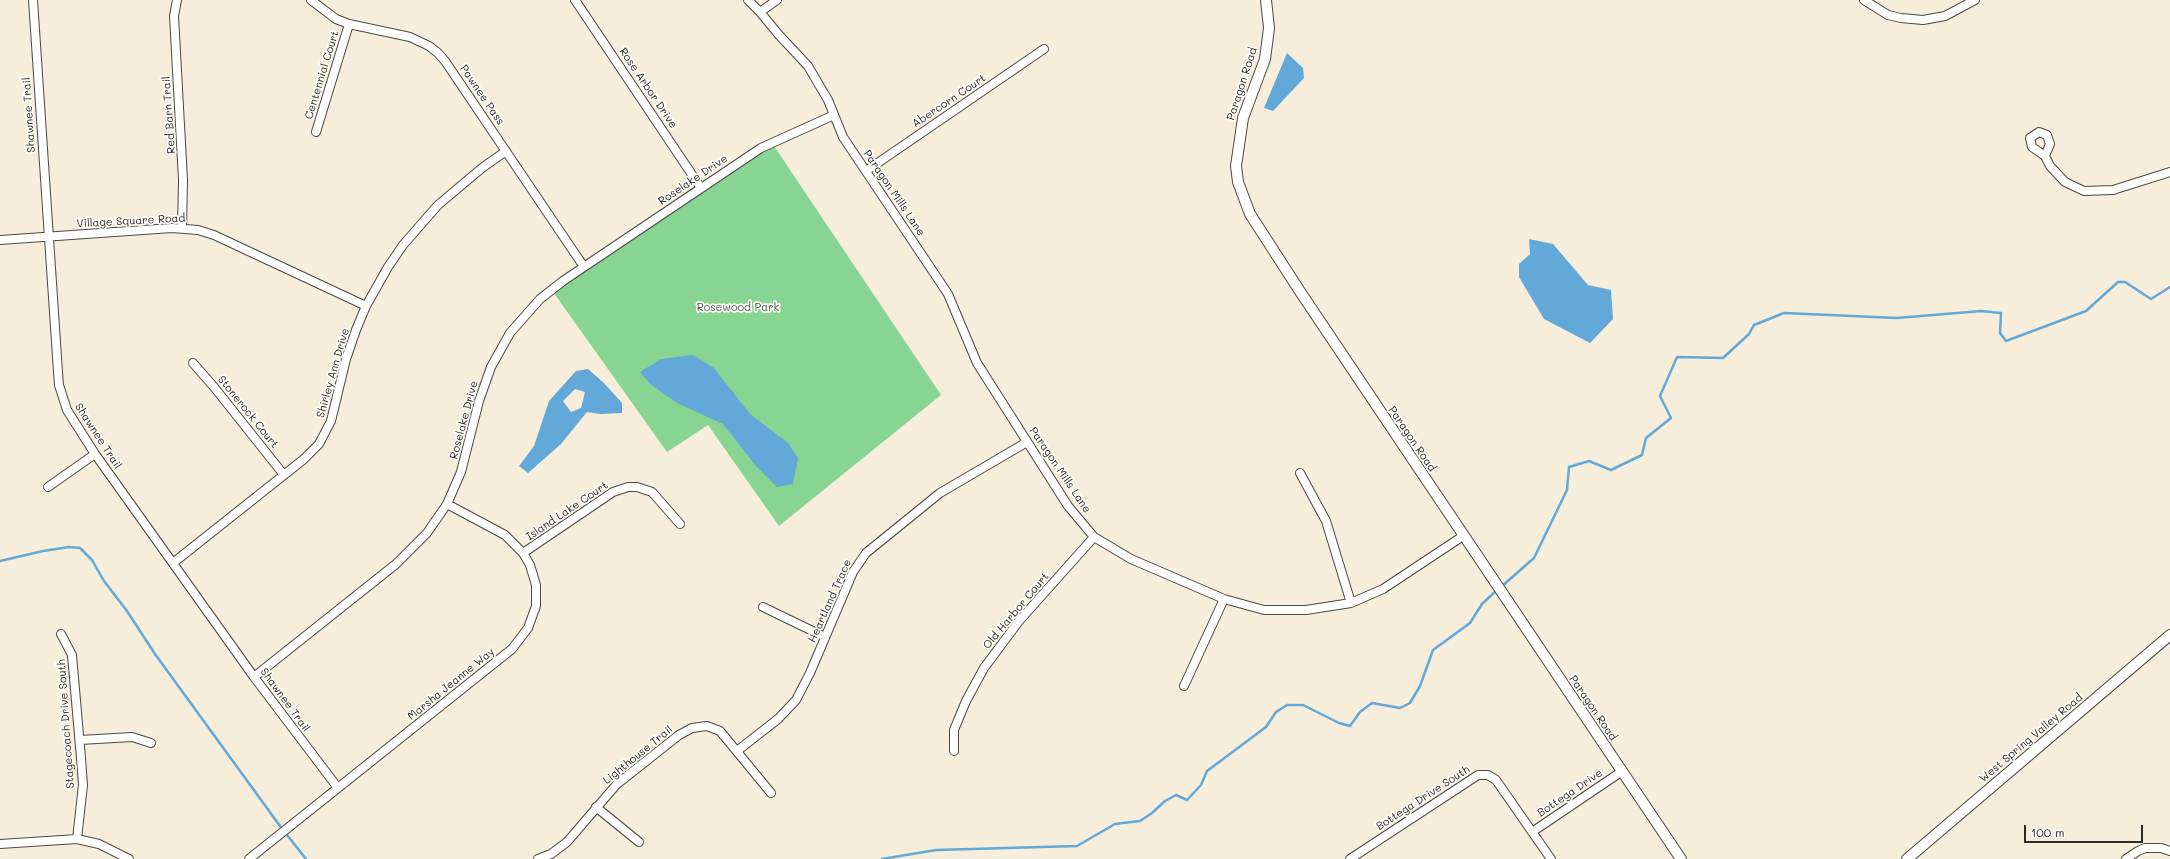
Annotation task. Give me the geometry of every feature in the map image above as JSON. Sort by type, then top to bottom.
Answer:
[{"type":"street","name":"Shawnee Trail","points":[[33,0],[59,385],[62,398],[73,421],[95,454],[254,677],[338,788]]},
{"type":"street","name":"Red Barn Trail","points":[[177,0],[174,16],[183,165],[182,228]]},
{"type":"street","name":"Pawnee Pass","points":[[311,0],[336,19],[349,24],[410,37],[420,41],[438,53],[445,61],[584,266]]},
{"type":"street","name":"Rose Arbor Drive","points":[[575,0],[701,188]]},
{"type":"street","name":"Paragon Mills Lane","points":[[748,0],[760,12],[778,35],[808,66],[828,100],[843,137],[948,294],[977,363],[1068,506],[1094,537],[1131,559],[1224,599],[1264,610],[1306,610],[1351,603],[1383,589],[1463,536]]},
{"type":"street","points":[[760,12],[777,0]]},
{"type":"street","name":"Paragon Road","points":[[1266,0],[1269,28],[1265,60],[1246,108],[1237,150],[1237,176],[1244,202],[1301,293],[1680,859]]},
{"type":"street","points":[[1864,0],[1888,15],[1923,20],[1944,16],[1975,0]]},
{"type":"street","name":"Centennial Court","points":[[316,132],[349,24]]},
{"type":"street","name":"Abercorn Court","points":[[866,171],[1044,49]]},
{"type":"street","name":"Roselake Drive","points":[[254,677],[396,564],[427,533],[447,504],[463,464],[484,384],[501,348],[521,319],[540,299],[584,266],[761,148],[834,115]]},
{"type":"street","name":"Shirley Ann Drive","points":[[173,563],[312,452],[325,435],[331,421],[346,359],[366,306],[388,267],[419,225],[453,191],[506,151]]},
{"type":"street","points":[[2045,156],[2050,166],[2065,182],[2084,191],[2113,190],[2170,172]]},
{"type":"street","name":"Village Square Road","points":[[0,240],[182,228],[214,235],[366,306]]},
{"type":"street","name":"Stonerock Court","points":[[193,363],[284,475]]},
{"type":"street","name":"Heartland Trace","points":[[737,751],[778,719],[796,700],[804,687],[853,572],[873,546],[940,493],[1027,442]]},
{"type":"street","points":[[48,487],[95,454]]},
{"type":"street","points":[[1300,473],[1326,521],[1351,603]]},
{"type":"street","name":"Island Lake Court","points":[[523,553],[613,492],[628,487],[637,487],[652,492],[680,524]]},
{"type":"street","name":"Marsha Jeanne Way","points":[[249,859],[520,641],[533,616],[537,595],[534,574],[523,553],[505,536],[447,504]]},
{"type":"street","name":"Old Harbor Court","points":[[954,751],[954,730],[966,701],[984,668],[1019,621],[1094,537]]},
{"type":"street","points":[[1184,686],[1224,599]]},
{"type":"street","points":[[763,607],[825,637]]},
{"type":"street","name":"Stagecoach Drive South","points":[[61,634],[72,655],[80,740],[83,785],[77,839]]},
{"type":"street","name":"West Spring Valley Road","points":[[1907,859],[2170,635]]},
{"type":"street","name":"Lighthouse Trail","points":[[538,859],[551,854],[567,842],[617,784],[679,735],[692,728],[700,726],[714,728],[725,736],[771,794]]},
{"type":"street","points":[[80,740],[132,737],[151,743]]},
{"type":"street","name":"Bottega Drive","points":[[1532,832],[1621,772]]},
{"type":"street","name":"Bottega Drive South","points":[[1350,859],[1478,775],[1488,775],[1496,780],[1551,859]]},
{"type":"street","points":[[596,807],[639,842]]},
{"type":"street","points":[[0,844],[77,839],[99,844],[129,859]]},
{"type":"street","points":[[2126,859],[2145,848],[2161,848],[2170,851]]},
{"type":"green space","name":"Rosewood Park","points":[[772,143],[941,395],[779,526],[708,425],[667,452],[551,289]]},
{"type":"water","points":[[1287,53],[1303,68],[1304,78],[1273,111],[1264,108]]},
{"type":"water","points":[[1529,239],[1553,244],[1588,285],[1611,290],[1613,319],[1590,343],[1544,319],[1519,277],[1519,264],[1530,254]]},
{"type":"water","points":[[693,355],[714,368],[750,414],[788,443],[798,458],[793,484],[777,487],[756,466],[723,424],[677,403],[650,384],[640,372],[661,359]]},
{"type":"water","points":[[588,369],[604,383],[622,403],[622,413],[600,414],[587,412],[561,444],[528,473],[519,466],[534,446],[549,401],[576,371]],"holes":[[[575,389],[585,392],[581,408],[571,412],[563,401]]]},
{"type":"waterway","points":[[1501,587],[1534,558],[1567,490],[1569,467],[1589,461],[1611,470],[1642,455],[1646,438],[1671,418],[1660,396],[1677,357],[1723,358],[1749,334],[1754,325],[1784,313],[1897,318],[1981,311],[2001,313],[2000,333],[2006,341],[2086,311],[2118,282],[2125,282],[2151,299],[2170,287]]},
{"type":"waterway","points":[[0,561],[43,551],[69,547],[80,548],[92,560],[104,581],[127,611],[155,654],[280,826],[306,859]]},
{"type":"waterway","points":[[882,859],[936,850],[1077,846],[1115,824],[1140,821],[1152,813],[1165,801],[1176,795],[1187,800],[1201,785],[1207,771],[1266,727],[1276,712],[1287,705],[1303,705],[1339,723],[1350,726],[1360,712],[1372,703],[1400,708],[1410,703],[1420,686],[1433,650],[1470,623],[1482,604],[1497,590]]}]
